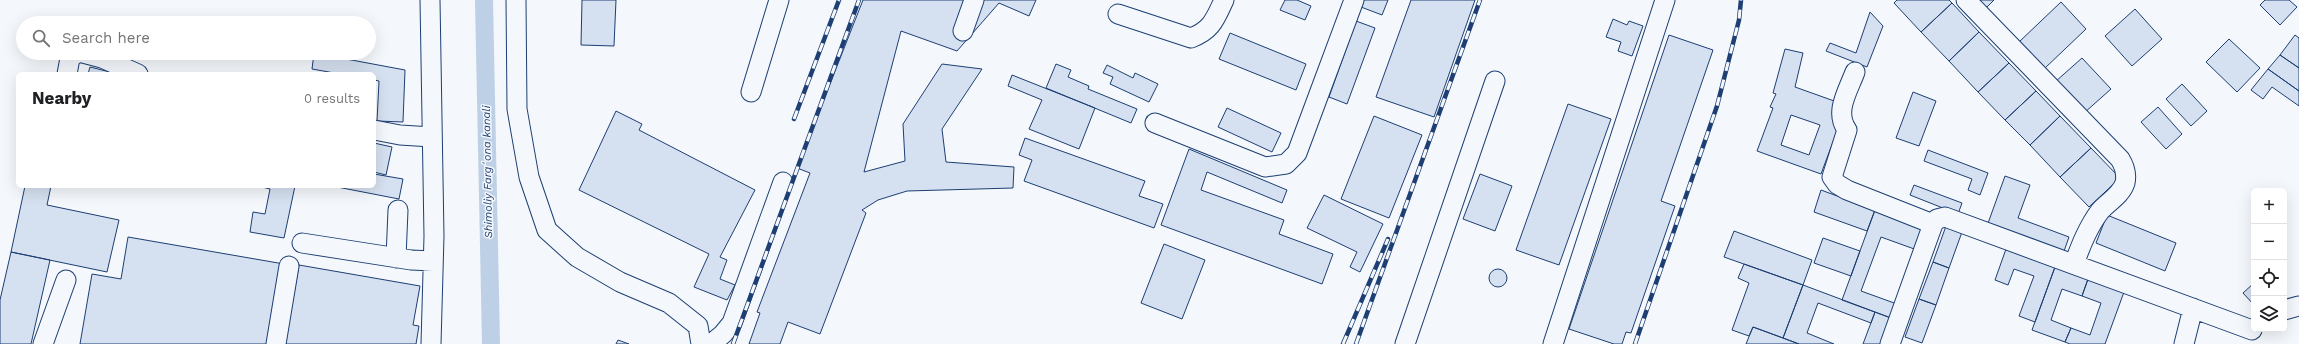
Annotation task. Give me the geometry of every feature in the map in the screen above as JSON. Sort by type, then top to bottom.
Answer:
[{"type":"street","points":[[430,0],[433,261],[431,344]]},
{"type":"street","points":[[516,0],[517,109],[529,177],[547,230],[577,257],[620,282],[669,303],[698,326],[701,344]]},
{"type":"street","points":[[751,92],[779,0]]},
{"type":"street","points":[[963,31],[974,0]]},
{"type":"street","points":[[1118,14],[1191,38],[1203,33],[1211,26],[1224,0]]},
{"type":"street","points":[[1155,123],[1265,167],[1286,164],[1297,153],[1354,0]]},
{"type":"street","points":[[1553,344],[1665,0]]},
{"type":"street","points":[[1966,0],[2120,160],[2126,169],[2124,184],[2116,196],[2101,211],[2084,236],[2074,264]]},
{"type":"street","points":[[66,72],[70,60]]},
{"type":"street","points":[[104,60],[134,72]]},
{"type":"street","points":[[1854,72],[1840,113],[1842,123],[1847,130],[1832,177],[1837,184],[1847,190],[1933,224]]},
{"type":"street","points":[[1405,344],[1495,81]]},
{"type":"street","points":[[376,130],[400,135],[432,136]]},
{"type":"street","points":[[711,344],[723,334],[732,322],[783,182]]},
{"type":"street","points":[[396,258],[398,210]]},
{"type":"street","points":[[1890,344],[1933,224],[1937,219],[1945,217],[2193,308],[2250,334]]},
{"type":"street","points":[[302,243],[396,258],[433,261]]},
{"type":"street","points":[[276,344],[289,266]]},
{"type":"street","points":[[43,344],[66,280]]},
{"type":"street","points":[[2287,309],[2299,306]]},
{"type":"street","points":[[2184,344],[2193,308]]},
{"type":"building","points":[[582,0],[616,0],[614,46],[581,45]]},
{"type":"building","points":[[863,0],[1036,0],[1029,16],[999,3],[957,51],[901,31],[864,172],[905,161],[903,124],[942,64],[982,69],[942,129],[946,162],[1014,167],[1013,188],[907,191],[878,200],[862,210],[866,213],[820,334],[788,322],[780,344],[749,344],[760,313],[757,312],[810,173],[797,168]]},
{"type":"building","points":[[1285,0],[1297,0],[1311,6],[1305,20],[1280,10]]},
{"type":"building","points":[[1364,0],[1388,0],[1382,15],[1361,7]]},
{"type":"building","points":[[1411,0],[1475,0],[1434,117],[1376,97]]},
{"type":"building","points":[[1897,0],[1949,0],[1952,3],[1921,32],[1894,3]]},
{"type":"building","points":[[1975,0],[1994,0],[1984,10]]},
{"type":"building","points":[[2265,0],[2289,0],[2297,7],[2280,25],[2260,5]]},
{"type":"building","points":[[2061,2],[2086,29],[2044,69],[2019,42]]},
{"type":"building","points":[[1952,3],[1979,32],[1949,61],[1921,32]]},
{"type":"building","points":[[2135,9],[2162,39],[2132,66],[2105,36]]},
{"type":"building","points":[[1870,12],[1883,26],[1867,67],[1826,51],[1830,43],[1856,53]]},
{"type":"building","points":[[1613,19],[1627,25],[1629,21],[1643,26],[1632,56],[1618,51],[1621,42],[1606,37]]},
{"type":"building","points":[[1356,21],[1375,28],[1347,104],[1329,97]]},
{"type":"building","points":[[1979,32],[2009,63],[1978,92],[1949,61]]},
{"type":"building","points":[[1230,33],[1306,64],[1296,90],[1219,59]]},
{"type":"building","points":[[1669,35],[1713,50],[1661,201],[1675,206],[1631,333],[1626,332],[1622,344],[1614,344],[1569,329]]},
{"type":"building","points":[[2295,35],[2299,38],[2299,68],[2280,55]]},
{"type":"building","points":[[2229,39],[2260,68],[2237,92],[2206,62]]},
{"type":"building","points":[[1785,49],[1803,53],[1795,87],[1837,102],[1837,131],[1821,174],[1757,151],[1773,108],[1770,107],[1776,94],[1773,93]],"holes":[[[1791,115],[1820,125],[1809,155],[1781,145]]]},
{"type":"building","points":[[2280,55],[2299,68],[2299,91],[2268,69]]},
{"type":"building","points":[[2082,58],[2111,89],[2084,113],[2055,82]]},
{"type":"building","points":[[313,60],[351,60],[405,70],[403,122],[377,121],[379,81],[376,80],[376,72],[329,72],[312,69]]},
{"type":"building","points":[[2009,63],[2036,91],[2005,120],[1978,92]]},
{"type":"building","points":[[1056,64],[1071,70],[1068,77],[1089,86],[1088,89],[1137,109],[1131,123],[1046,88]]},
{"type":"building","points":[[1107,65],[1133,78],[1135,73],[1158,84],[1149,102],[1110,84],[1113,77],[1103,73]]},
{"type":"building","points":[[90,67],[110,72],[89,72]]},
{"type":"building","points":[[2268,69],[2299,91],[2299,106],[2272,87],[2263,99],[2251,90]]},
{"type":"building","points":[[1012,75],[1095,108],[1079,149],[1029,129],[1042,100],[1008,86]]},
{"type":"building","points":[[2182,84],[2207,111],[2191,126],[2166,99]]},
{"type":"building","points":[[2036,91],[2060,116],[2030,145],[2005,120]]},
{"type":"building","points":[[1913,92],[1936,101],[1919,146],[1896,138]]},
{"type":"building","points":[[1568,104],[1611,119],[1559,265],[1516,250]]},
{"type":"building","points":[[2158,107],[2182,134],[2166,149],[2141,122]]},
{"type":"building","points":[[1227,108],[1281,133],[1272,152],[1218,127]]},
{"type":"building","points":[[616,111],[642,124],[639,130],[755,190],[720,257],[727,260],[720,279],[735,285],[727,300],[694,287],[709,254],[579,190]]},
{"type":"building","points":[[1374,116],[1422,135],[1389,218],[1341,199]]},
{"type":"building","points":[[2060,116],[2091,148],[2060,177],[2030,145]]},
{"type":"building","points":[[1025,138],[1145,181],[1139,196],[1163,204],[1154,228],[1024,181],[1032,160],[1019,155]]},
{"type":"building","points":[[376,143],[392,147],[386,175],[376,172]]},
{"type":"building","points":[[2091,148],[2120,178],[2089,207],[2060,177]]},
{"type":"building","points":[[1189,149],[1287,190],[1282,203],[1207,172],[1201,190],[1284,220],[1279,234],[1333,254],[1322,284],[1161,225]]},
{"type":"building","points":[[1928,150],[1988,173],[1980,195],[1968,190],[1972,179],[1924,161]]},
{"type":"building","points":[[376,174],[403,179],[399,199],[342,188],[376,188]]},
{"type":"building","points":[[1480,174],[1512,186],[1495,231],[1463,219]]},
{"type":"building","points":[[2005,176],[2030,185],[2018,218],[2069,237],[2063,254],[1987,226]]},
{"type":"building","points":[[1914,185],[1962,203],[1958,214],[1910,195]]},
{"type":"building","points":[[25,188],[51,188],[47,205],[119,220],[107,272],[11,252]]},
{"type":"building","points":[[266,188],[295,188],[284,238],[250,232],[253,212],[265,214],[270,189]]},
{"type":"building","points":[[1821,190],[1875,210],[1867,231],[1814,212]]},
{"type":"building","points":[[1324,195],[1383,224],[1360,272],[1350,267],[1357,252],[1307,228]]},
{"type":"building","points":[[1875,210],[1925,228],[1917,250],[1881,237],[1861,291],[1897,304],[1891,318],[1842,300]]},
{"type":"building","points":[[2107,215],[2176,243],[2165,271],[2096,243]]},
{"type":"building","points":[[1946,226],[1962,232],[1949,268],[1933,262]]},
{"type":"building","points":[[1734,231],[1812,260],[1803,285],[1724,257]]},
{"type":"building","points":[[128,237],[284,264],[270,344],[80,344],[92,274],[121,279]]},
{"type":"building","points":[[1823,238],[1860,251],[1851,276],[1814,263]]},
{"type":"building","points":[[1164,244],[1205,260],[1182,319],[1141,303]]},
{"type":"building","points":[[2006,249],[2055,267],[2035,322],[2019,316],[2034,276],[2014,269],[2008,285],[1995,280]]},
{"type":"building","points":[[11,252],[50,260],[31,344],[0,344],[0,300]]},
{"type":"building","points":[[1933,262],[1949,268],[1936,305],[1919,299]]},
{"type":"building","points":[[1744,264],[1803,285],[1783,338],[1753,327],[1749,336],[1732,330],[1749,283],[1738,278]]},
{"type":"building","points":[[299,265],[420,286],[413,325],[419,326],[416,344],[285,344]]},
{"type":"building","points":[[2055,267],[2088,279],[2082,296],[2062,289],[2051,320],[2071,328],[2065,342],[2032,330]]},
{"type":"building","points":[[1498,269],[1504,272],[1507,278],[1504,284],[1498,287],[1492,284],[1489,278],[1492,272]]},
{"type":"building","points":[[2088,279],[2124,292],[2105,344],[2070,344],[2065,342],[2071,328],[2090,335],[2101,303],[2082,296]]},
{"type":"building","points":[[1803,285],[1875,312],[1871,323],[1818,303],[1807,333],[1834,344],[1799,344],[1783,338]]},
{"type":"building","points":[[2251,286],[2251,302],[2243,293]]},
{"type":"building","points":[[1919,299],[1936,305],[1922,343],[1905,337]]},
{"type":"building","points":[[1875,312],[1891,318],[1882,344],[1863,344]]},
{"type":"building","points":[[1753,327],[1783,338],[1799,344],[1746,344]]},
{"type":"building","points":[[618,340],[629,344],[616,344]]},
{"type":"waterway","name":"Shimoliy Fargʻona kanali","points":[[484,0],[491,344]]},
{"type":"railway","points":[[794,119],[839,0]]},
{"type":"railway","points":[[733,344],[859,0]]},
{"type":"railway","points":[[1356,344],[1480,0]]},
{"type":"railway","points":[[1635,344],[1717,106],[1739,20],[1741,0]]},
{"type":"railway","points":[[1343,344],[1388,239]]}]
